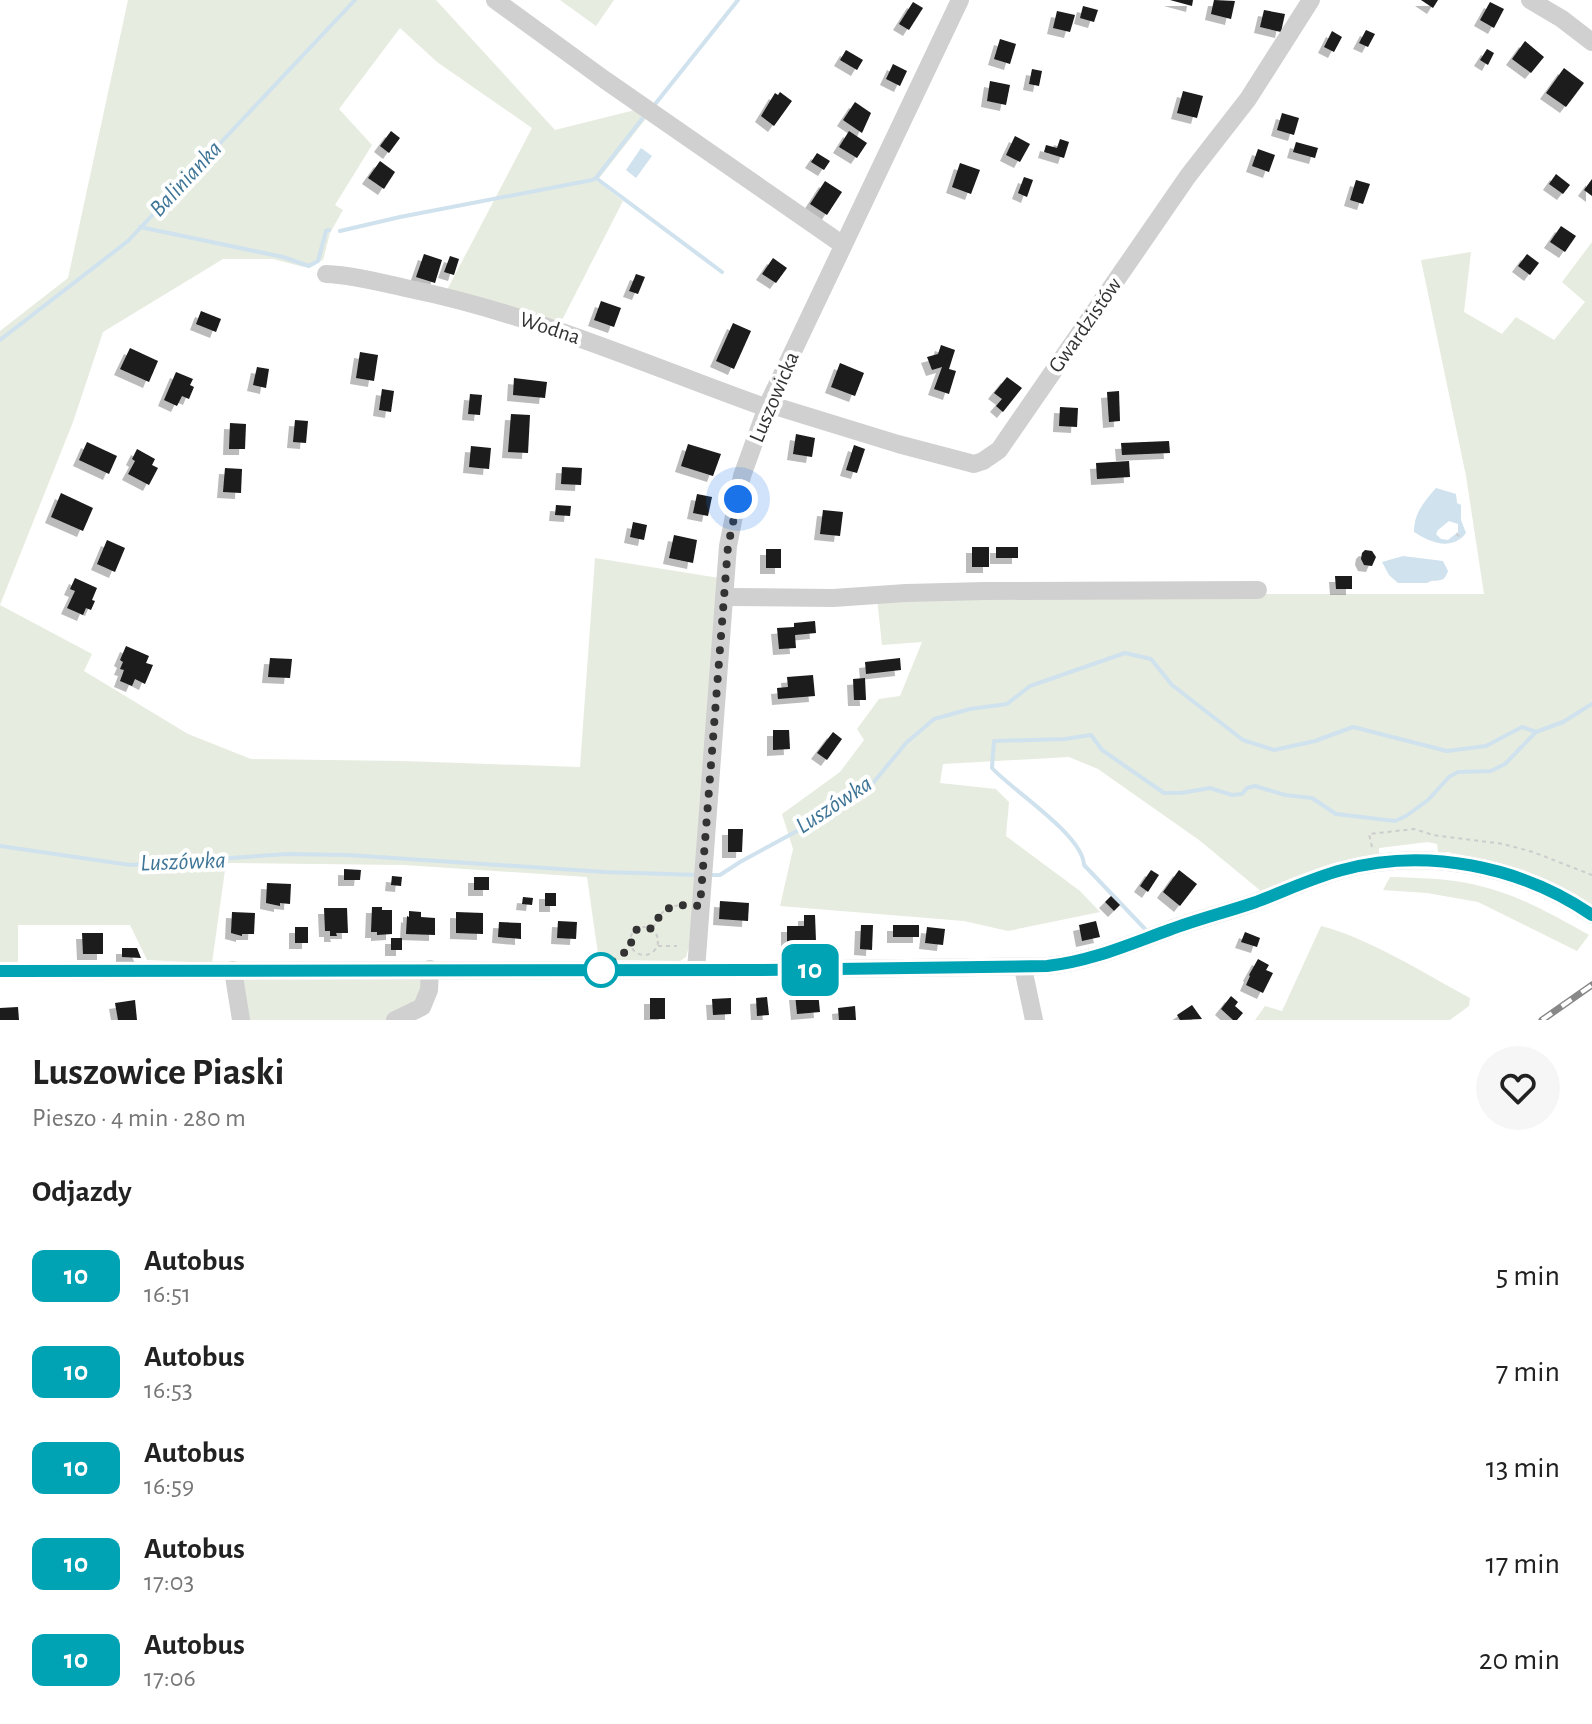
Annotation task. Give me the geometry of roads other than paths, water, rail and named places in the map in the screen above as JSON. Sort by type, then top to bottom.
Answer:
[{"type":"street","points":[[495,0],[843,245]]},
{"type":"street","name":"Luszowicka","points":[[696,970],[728,546],[742,476],[767,406],[960,0]]},
{"type":"street","name":"Gwardzistów","points":[[767,406],[962,462],[974,464],[991,457],[1008,438],[1188,176],[1248,99],[1311,0]]},
{"type":"street","points":[[1530,0],[1592,42]]},
{"type":"street","name":"Wodna","points":[[326,274],[451,297],[602,345],[667,372],[767,406]]},
{"type":"street","points":[[724,597],[833,598],[984,591],[1258,590]]},
{"type":"street","points":[[0,971],[1023,968],[1070,964],[1343,870],[1396,861],[1459,863],[1518,877],[1545,887],[1592,915]]},
{"type":"street","points":[[1023,968],[1034,1020]]},
{"type":"street","points":[[395,1020],[422,1007],[429,990],[430,969]]},
{"type":"street","points":[[233,970],[241,1020]]},
{"type":"water","points":[[641,148],[652,156],[636,178],[626,170]]},
{"type":"water","points":[[1436,488],[1456,494],[1457,503],[1461,505],[1461,520],[1466,533],[1454,542],[1434,542],[1414,532],[1418,513]],"holes":[[[1449,521],[1458,524],[1458,532],[1448,540],[1436,534]]]},
{"type":"water","points":[[1403,556],[1443,561],[1448,571],[1440,580],[1398,583],[1382,562]]},
{"type":"waterway","name":"Balinianka","points":[[0,340],[128,241],[355,0]]},
{"type":"waterway","points":[[656,103],[738,0]]},
{"type":"waterway","points":[[340,231],[592,180],[642,119]]},
{"type":"waterway","points":[[596,178],[722,272]]},
{"type":"waterway","points":[[140,227],[283,257],[309,266],[318,261],[326,231],[329,230]]},
{"type":"waterway","name":"Luszówka","points":[[710,875],[720,875],[834,811],[873,783],[906,743],[934,719],[970,709],[1007,704],[1030,686],[1125,653],[1151,659],[1172,685],[1243,740],[1274,750],[1315,741],[1353,727],[1447,751],[1486,746],[1522,727],[1536,732],[1563,722],[1592,704]]},
{"type":"waterway","points":[[1146,930],[1084,865],[1081,853],[1060,827],[992,768],[994,741],[1091,735],[1102,750],[1164,793],[1210,788],[1232,795],[1242,794],[1247,788],[1255,786],[1285,795],[1312,798],[1336,814],[1395,821],[1428,800],[1449,777],[1458,772],[1491,771],[1505,764],[1536,732]]},
{"type":"waterway","name":"Luszówka","points":[[0,846],[130,865],[287,854],[348,855],[697,875]]},
{"type":"railway","points":[[1542,1020],[1592,985]]}]
